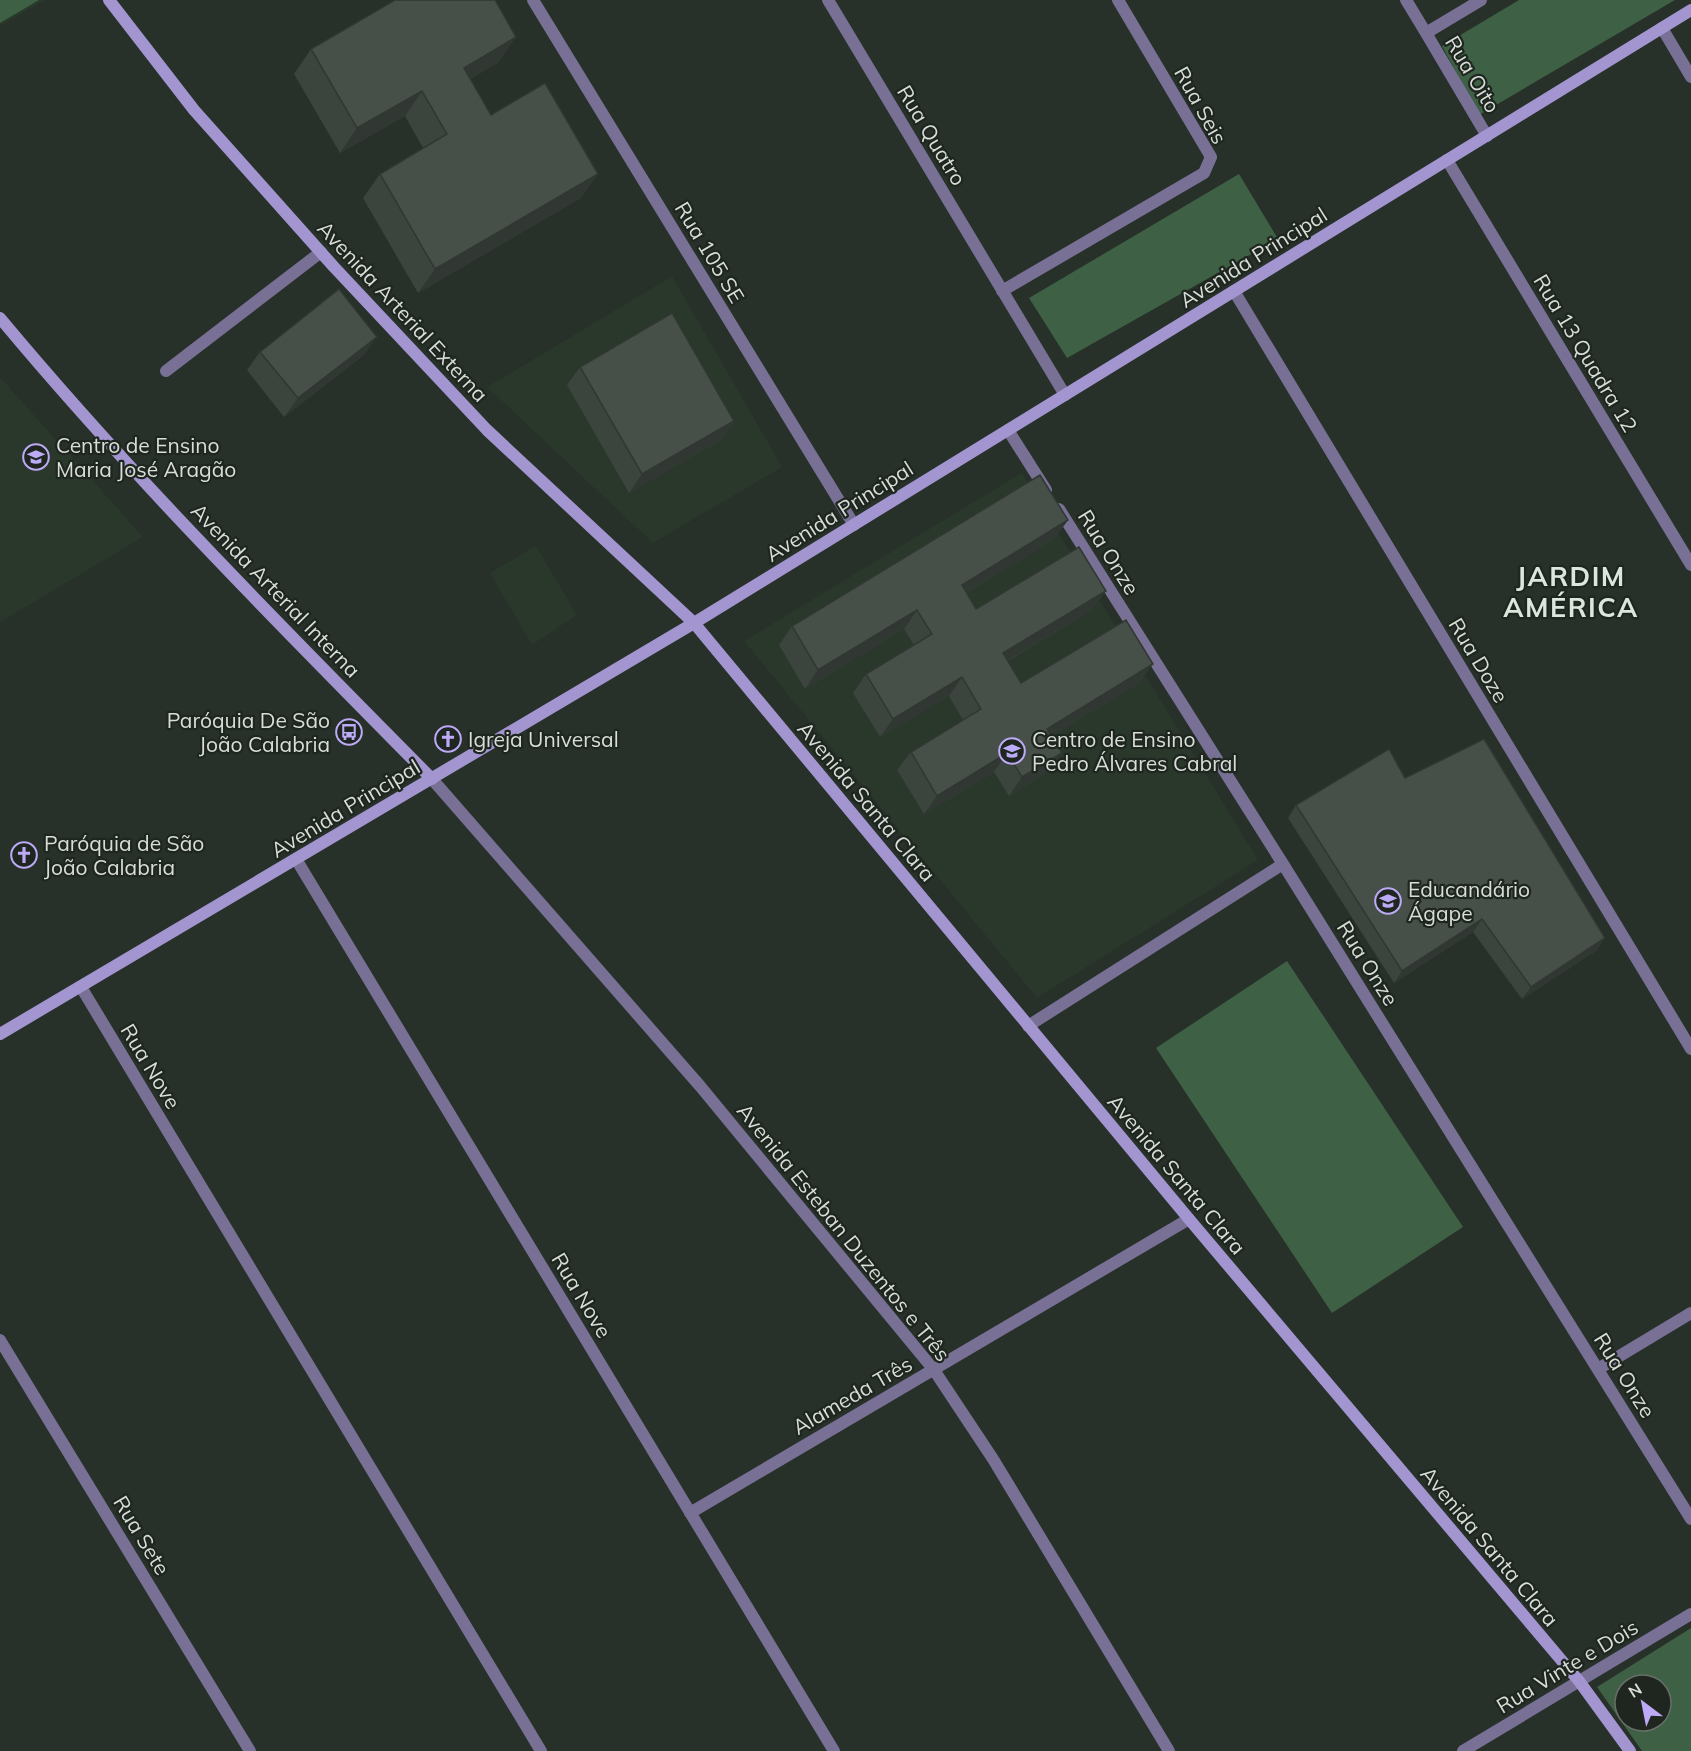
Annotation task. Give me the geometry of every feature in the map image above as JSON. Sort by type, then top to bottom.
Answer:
[{"type":"main road","name":"Avenida Arterial Externa","points":[[109,0],[194,110],[321,252],[487,430],[694,623]]},
{"type":"main road","name":"Avenida Principal","points":[[0,1034],[694,623],[1691,10]]},
{"type":"main road","name":"Avenida Arterial Interna","points":[[0,318],[60,390],[229,572],[432,779]]},
{"type":"main road","name":"Avenida Santa Clara","points":[[694,623],[1189,1220],[1580,1681],[1630,1751]]},
{"type":"street","name":"Rua 105 SE","points":[[533,0],[854,525]]},
{"type":"street","name":"Rua Quatro","points":[[828,0],[1065,395]]},
{"type":"street","name":"Rua Seis","points":[[1002,291],[1204,173],[1211,157],[1118,0]]},
{"type":"street","name":"Rua Oito","points":[[1406,0],[1487,136]]},
{"type":"street","name":"Rua Oito","points":[[1426,33],[1481,0]]},
{"type":"street","points":[[1662,28],[1691,77]]},
{"type":"street","name":"Rua 13 Quadra 12","points":[[1447,160],[1691,565]]},
{"type":"street","points":[[166,371],[321,252]]},
{"type":"street","name":"Rua Doze","points":[[1234,291],[1691,1049]]},
{"type":"street","name":"Rua Onze","points":[[1008,430],[1283,864],[1691,1519]]},
{"type":"street","name":"Avenida Esteban Duzentos e Três","points":[[432,779],[700,1086],[933,1370],[993,1459],[1169,1751]]},
{"type":"street","name":"Rua Nove","points":[[296,860],[834,1751]]},
{"type":"street","points":[[1028,1026],[1283,864]]},
{"type":"street","name":"Rua Nove","points":[[81,987],[541,1751]]},
{"type":"street","name":"Alameda Três","points":[[690,1513],[1189,1220]]},
{"type":"street","points":[[1598,1369],[1691,1313]]},
{"type":"street","name":"Rua Sete","points":[[0,1340],[250,1751]]},
{"type":"street","name":"Rua Vinte e Dois","points":[[1463,1751],[1691,1614]]},
{"type":"shaded area","points":[[0,0],[45,0],[0,26]]},
{"type":"shaded area","points":[[672,276],[782,467],[653,543],[487,387]]},
{"type":"shaded area","name":"Centro de Ensino Maria José Aragão","points":[[0,377],[143,537],[0,622]]},
{"type":"shaded area","name":"Centro de Ensino Pedro Álvares Cabral","points":[[1022,473],[1258,860],[1037,998],[744,641]]},
{"type":"shaded area","points":[[536,546],[577,615],[532,645],[490,573]]},
{"type":"green space","points":[[0,0],[39,0],[0,23]]},
{"type":"green space","points":[[1519,0],[1675,0],[1479,115],[1442,46]]},
{"type":"green space","points":[[1239,174],[1278,239],[1067,358],[1029,298]]},
{"type":"green space","points":[[1287,961],[1463,1227],[1332,1313],[1156,1048]]},
{"type":"green space","points":[[1691,1628],[1691,1751],[1642,1751],[1629,1733],[1673,1733],[1673,1673],[1619,1673]]},
{"type":"green space","points":[[1613,1677],[1613,1710],[1597,1687]]},
{"type":"building","points":[[395,0],[495,0],[516,37],[464,68],[491,115],[545,83],[598,174],[435,269],[380,174],[447,134],[422,91],[357,128],[311,49]]},
{"type":"building","points":[[339,289],[377,337],[298,398],[260,352]]},
{"type":"building","points":[[672,313],[734,421],[642,474],[580,367]]},
{"type":"building","points":[[1040,475],[1068,520],[962,585],[976,609],[1079,547],[1106,591],[1003,653],[1021,683],[1126,620],[1153,664],[1047,729],[1062,753],[1022,777],[1007,753],[937,796],[911,752],[981,709],[962,677],[893,719],[866,674],[932,634],[917,610],[818,670],[792,626]]},
{"type":"building","points":[[1484,739],[1605,938],[1531,987],[1482,919],[1402,971],[1296,805],[1389,749],[1405,778]]},
{"type":"place","name":"Centro de Ensino Maria José Aragão","points":[[36,457]]},
{"type":"place","name":"Paróquia De São João Calabria","points":[[349,732]]},
{"type":"place","name":"Igreja Universal","points":[[448,739]]},
{"type":"place","name":"Centro de Ensino Pedro Álvares Cabral","points":[[1012,751]]},
{"type":"place","name":"Paróquia de São João Calabria","points":[[24,855]]},
{"type":"place","name":"Educandário Ágape","points":[[1388,901]]},
{"type":"district","name":"JARDIM AMÉRICA","points":[[1571,592]]}]
